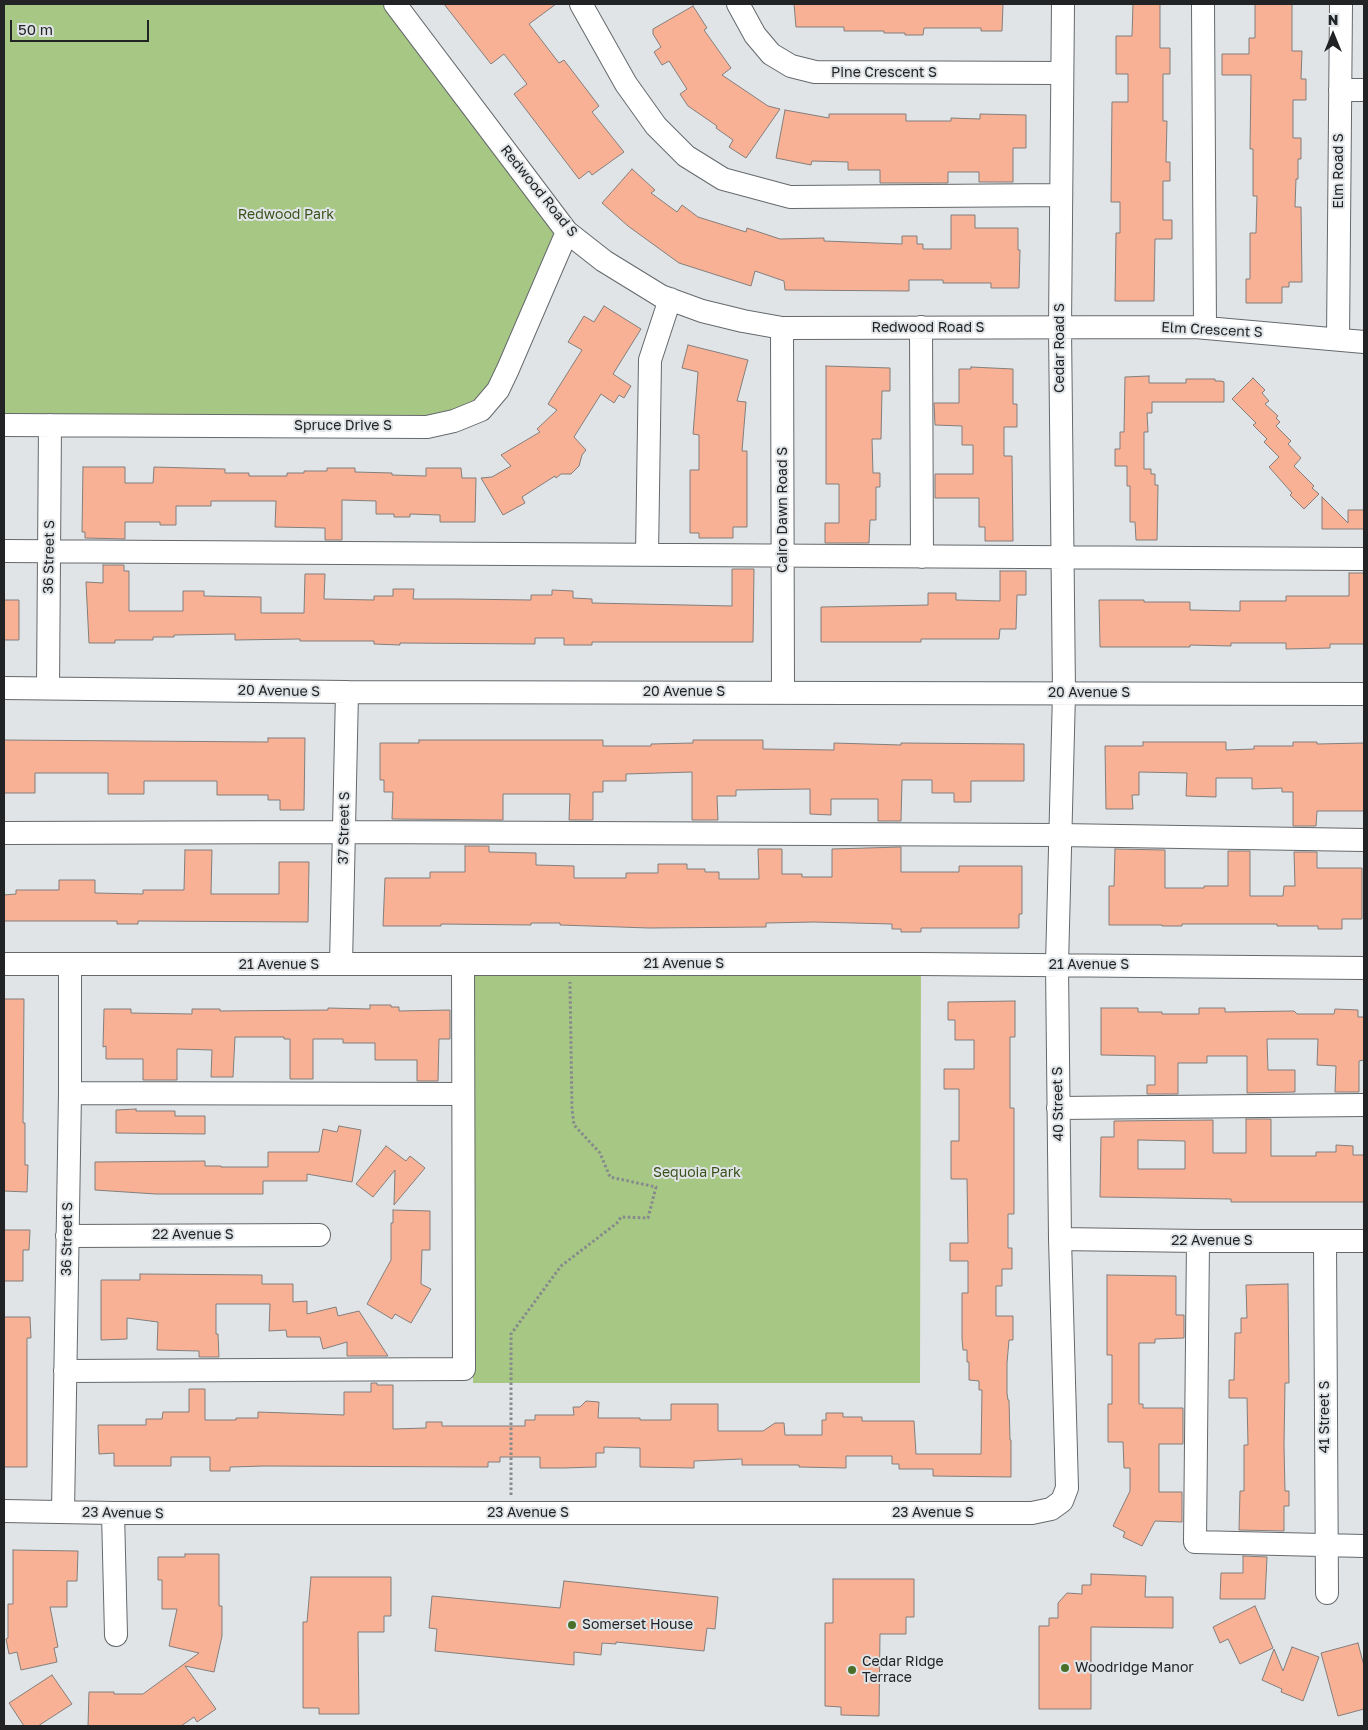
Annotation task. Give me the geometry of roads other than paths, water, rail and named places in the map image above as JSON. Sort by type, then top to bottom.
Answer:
[{"type":"street","name":"Redwood Road S","points":[[395,4],[568,232],[604,261],[661,296],[702,311],[782,328],[1060,328]]},
{"type":"street","points":[[581,4],[626,84],[656,126],[686,156],[723,179],[790,197],[1061,195]]},
{"type":"street","name":"Pine Crescent S","points":[[738,4],[755,35],[771,54],[791,66],[815,72],[1061,73]]},
{"type":"street","name":"Cedar Road S","points":[[1063,4],[1060,328],[1064,693]]},
{"type":"street","points":[[1204,4],[1204,328]]},
{"type":"street","name":"Elm Road S","points":[[1338,339],[1341,4]]},
{"type":"street","points":[[1340,90],[1364,90]]},
{"type":"street","name":"Spruce Drive S","points":[[4,425],[427,427],[454,421],[481,410],[498,390],[568,232]]},
{"type":"street","points":[[647,555],[650,360],[670,299]]},
{"type":"street","name":"Cairo Dawn Road S","points":[[782,328],[783,692]]},
{"type":"street","points":[[921,328],[922,556]]},
{"type":"street","name":"Elm Crescent S","points":[[1060,328],[1204,328],[1364,342]]},
{"type":"street","name":"36 Street S","points":[[48,688],[50,426]]},
{"type":"street","points":[[4,551],[1364,559]]},
{"type":"street","name":"20 Avenue S","points":[[4,688],[346,692],[1364,694]]},
{"type":"street","name":"37 Street S","points":[[340,964],[346,692]]},
{"type":"street","name":"40 Street S","points":[[1051,1509],[1062,1501],[1067,1488],[1060,1239],[1057,965],[1064,693]]},
{"type":"street","points":[[4,833],[344,832],[1060,835],[1364,840]]},
{"type":"street","name":"21 Avenue S","points":[[4,964],[1057,965],[1364,968]]},
{"type":"street","points":[[65,1371],[464,1369],[463,964]]},
{"type":"street","name":"36 Street S","points":[[63,1512],[70,1093],[70,965]]},
{"type":"street","points":[[70,1093],[463,1094]]},
{"type":"street","points":[[1058,1108],[1364,1105]]},
{"type":"street","name":"22 Avenue S","points":[[67,1236],[319,1234]]},
{"type":"street","name":"22 Avenue S","points":[[1060,1239],[1364,1241]]},
{"type":"street","points":[[1198,1241],[1196,1542],[1364,1546]]},
{"type":"street","name":"41 Street S","points":[[1325,1241],[1326,1593]]},
{"type":"street","name":"23 Avenue S","points":[[4,1511],[113,1513],[511,1513],[1032,1512],[1051,1509]]},
{"type":"street","points":[[113,1513],[116,1635]]},
{"type":"place","name":"Somerset House","points":[[572,1625]]},
{"type":"place","name":"Woodridge Manor","points":[[1065,1668]]},
{"type":"place","name":"Cedar Ridge Terrace","points":[[852,1670]]},
{"type":"park label","name":"Redwood Park","points":[[286,215]]},
{"type":"park label","name":"Sequoia Park","points":[[697,1173]]}]
